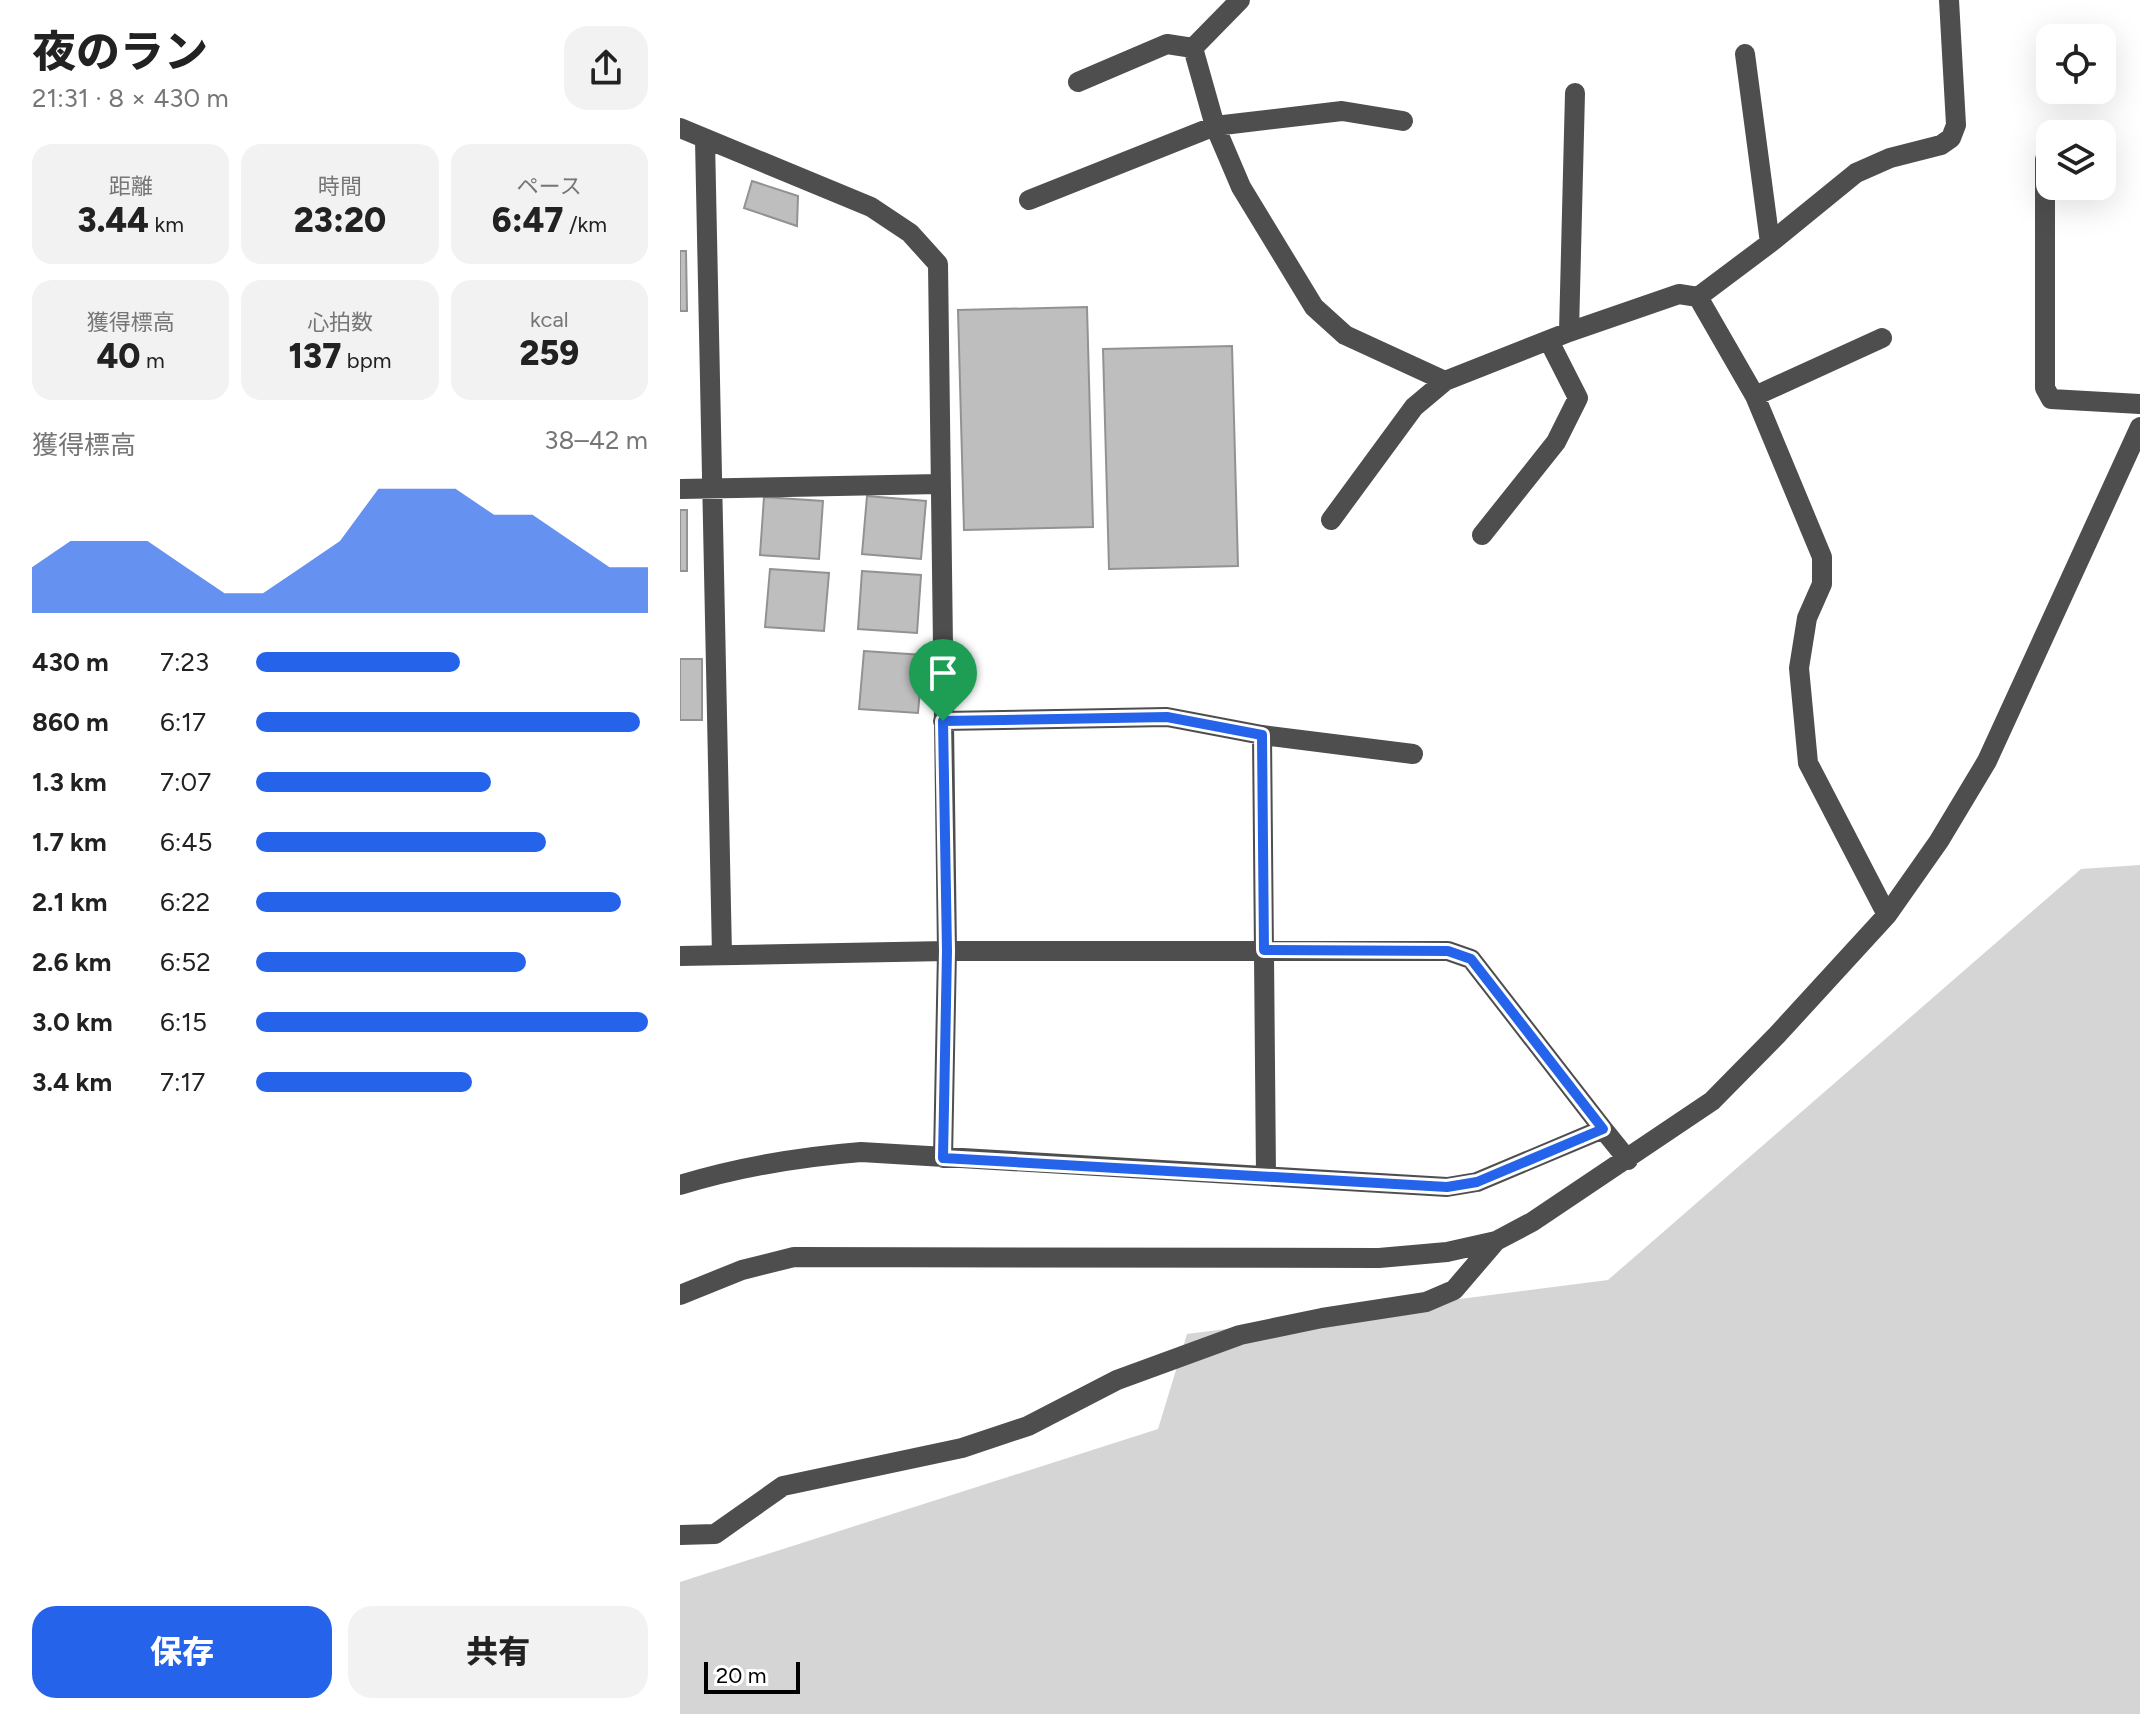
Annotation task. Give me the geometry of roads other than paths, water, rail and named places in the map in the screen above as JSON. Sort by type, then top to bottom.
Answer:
[{"type":"street","points":[[1193,48],[1240,0]]},
{"type":"street","points":[[1331,520],[1414,407],[1445,381],[1569,332],[1679,294],[1698,297],[1856,173],[1890,158],[1941,145],[1951,138],[1956,125],[1949,0]]},
{"type":"street","points":[[1078,82],[1167,44],[1193,48]]},
{"type":"street","points":[[1193,48],[1215,126],[1241,187],[1314,307],[1345,335],[1445,381]]},
{"type":"street","points":[[1745,54],[1770,243]]},
{"type":"street","points":[[1569,332],[1575,93]]},
{"type":"street","points":[[1029,200],[1215,126],[1342,111],[1403,121]]},
{"type":"street","points":[[680,128],[871,207],[910,233],[938,264],[947,951],[943,1158]]},
{"type":"street","points":[[705,140],[722,955]]},
{"type":"street","points":[[2045,200],[2045,388],[2051,399],[2140,404]]},
{"type":"street","points":[[1698,297],[1755,396],[1822,557],[1822,584],[1807,618],[1799,668],[1808,763],[1887,915]]},
{"type":"street","points":[[1755,396],[1882,338]]},
{"type":"street","points":[[1482,535],[1556,442],[1578,398],[1549,341]]},
{"type":"street","points":[[680,1295],[742,1270],[794,1257],[1379,1258],[1447,1252],[1496,1241],[1532,1222],[1712,1101],[1887,915],[1939,841],[1987,761],[2140,427]]},
{"type":"street","points":[[680,489],[939,484]]},
{"type":"street","points":[[943,721],[1167,717],[1262,735],[1413,754]]},
{"type":"street","points":[[1262,735],[1266,1175]]},
{"type":"street","points":[[680,956],[947,951],[1448,951],[1471,959],[1628,1160]]},
{"type":"street","points":[[680,1185],[722,1172],[809,1156],[861,1152],[1447,1187],[1477,1182],[1603,1129]]},
{"type":"street","points":[[680,1535],[715,1534],[783,1486],[962,1448],[1028,1426],[1117,1380],[1240,1335],[1322,1318],[1426,1302],[1454,1290],[1496,1241]]}]
